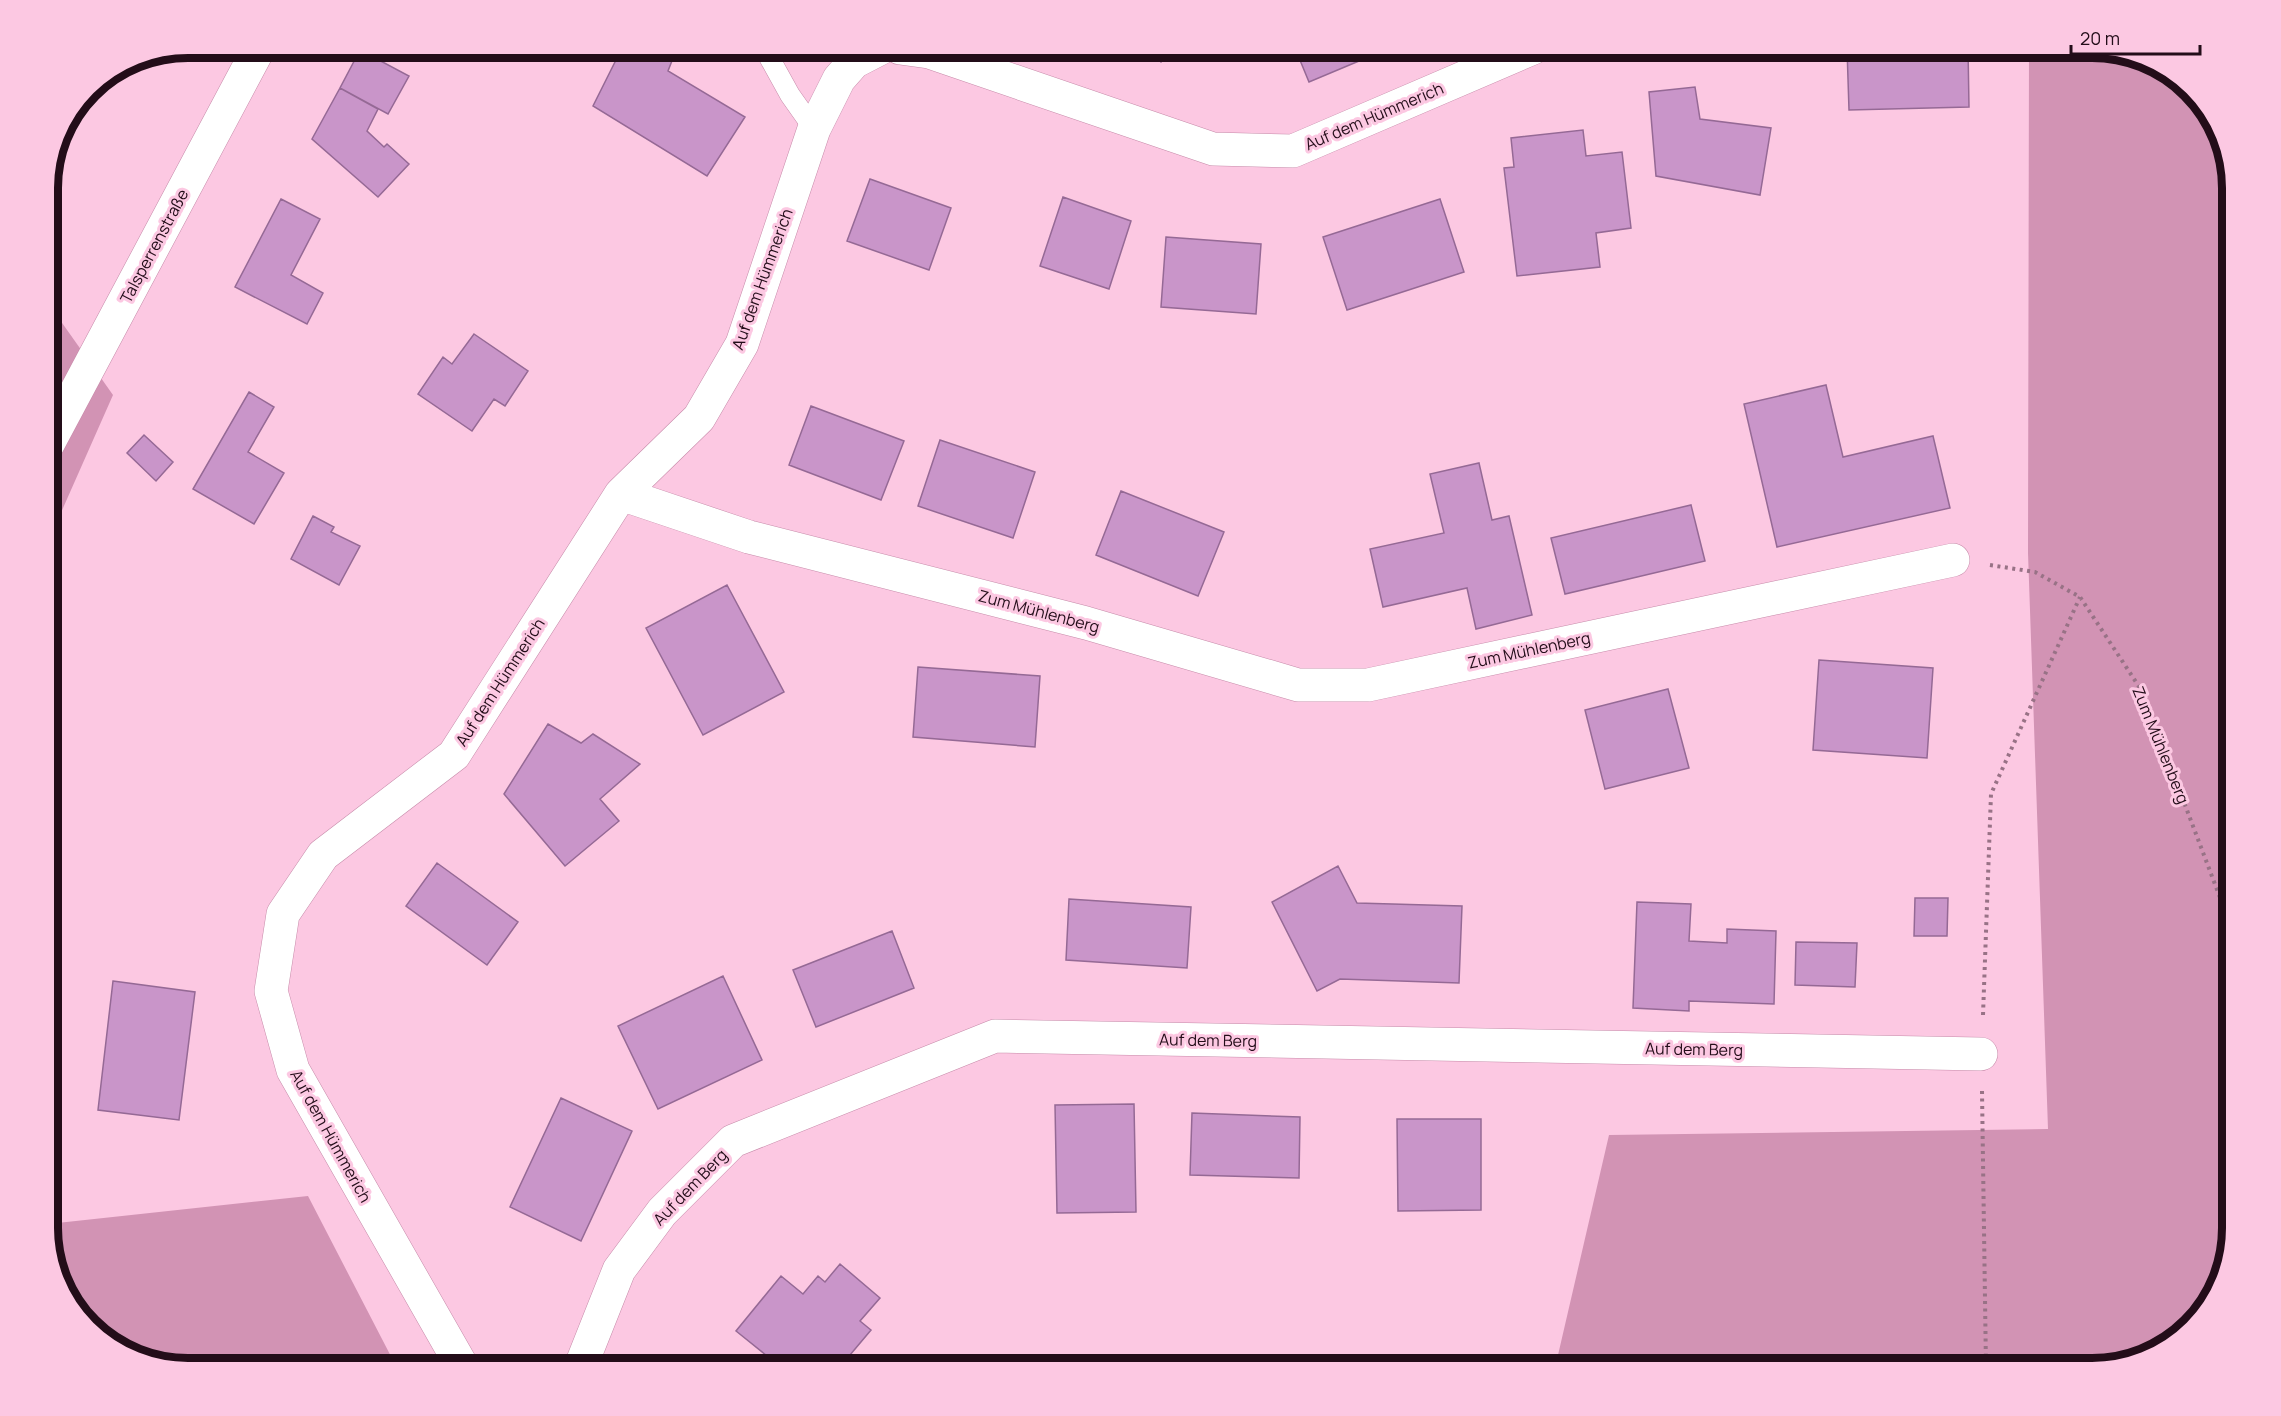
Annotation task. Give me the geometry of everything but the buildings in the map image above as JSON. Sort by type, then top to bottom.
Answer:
[{"type":"street","name":"Talsperrenstraße","points":[[59,423],[254,58]]},
{"type":"street","name":"Auf dem Hümmerich","points":[[457,1358],[293,1070],[271,992],[283,915],[323,855],[454,755],[621,494],[699,418],[742,344],[814,129],[839,80],[854,62],[862,58]]},
{"type":"street","name":"Auf dem Hümmerich","points":[[947,58],[1214,149],[1293,151],[1510,58]]},
{"type":"street","name":"Zum Mühlenberg","points":[[621,494],[749,537],[1086,623],[1298,685],[1368,685],[1953,560]]},
{"type":"street","name":"Auf dem Berg","points":[[584,1358],[619,1270],[662,1212],[733,1142],[995,1036],[1981,1054]]},
{"type":"lane","points":[[770,58],[790,95],[814,129]]},
{"type":"path","name":"Zum Mühlenberg","points":[[1953,560],[2035,572],[2080,597],[2142,691],[2222,903]]},
{"type":"path","points":[[1986,1358],[1981,1054],[1991,794],[2080,597]]},
{"type":"shaded area","points":[[2029,58],[2110,60],[2142,68],[2158,76],[2172,85],[2196,109],[2213,139],[2222,180],[2222,1228],[2218,1261],[2205,1293],[2196,1307],[2172,1331],[2158,1340],[2126,1353],[2093,1358],[1557,1358],[1609,1135],[2048,1129],[2028,553]]},
{"type":"shaded area","points":[[59,319],[113,395],[59,517]]},
{"type":"shaded area","points":[[308,1196],[392,1358],[188,1358],[139,1348],[116,1336],[80,1300],[65,1269],[61,1253],[59,1223]]}]
